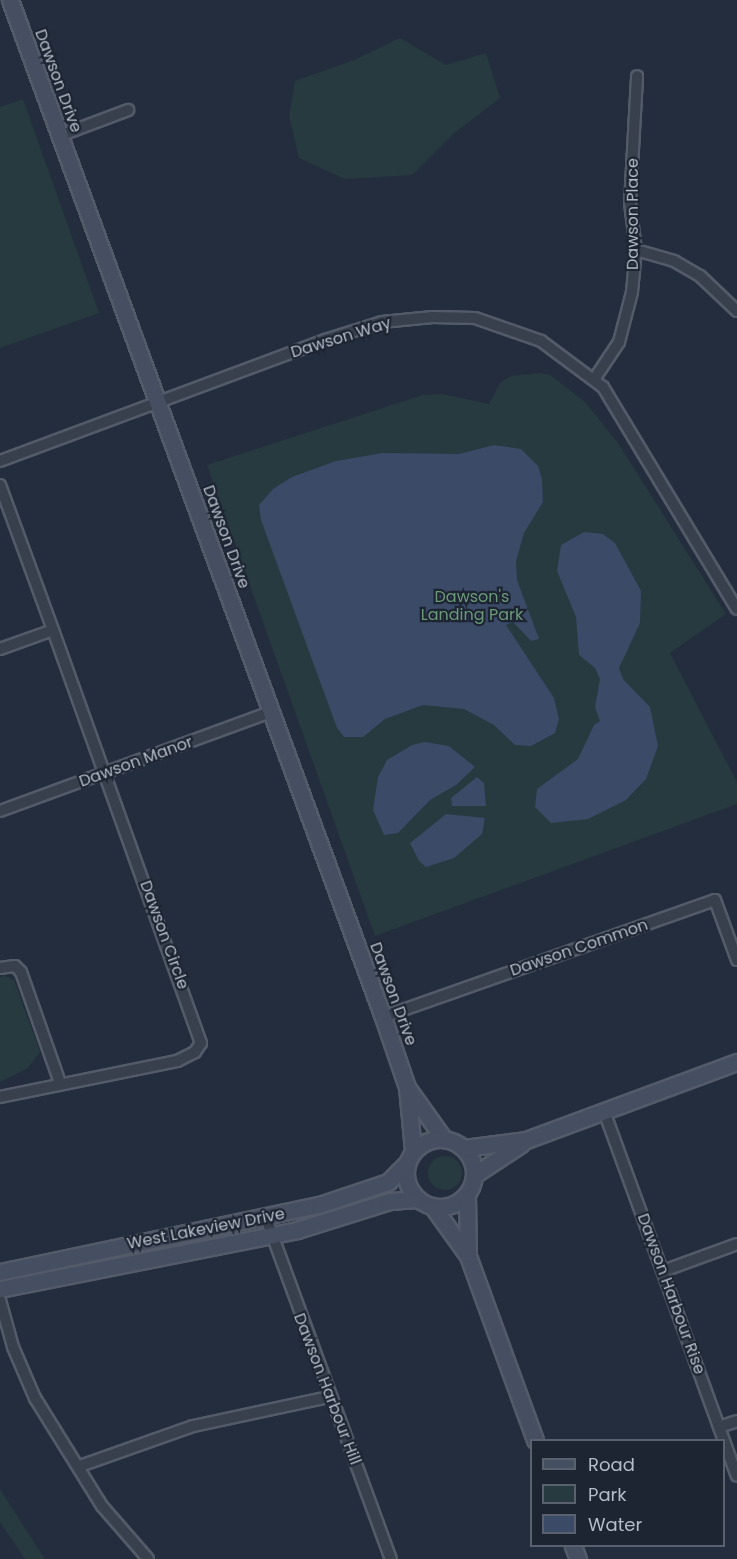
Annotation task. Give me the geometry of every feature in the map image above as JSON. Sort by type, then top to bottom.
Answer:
[{"type":"street","name":"Dawson Drive","points":[[10,0],[407,1087],[444,1139]]},
{"type":"street","name":"Dawson Place","points":[[595,378],[608,362],[627,320],[636,250],[630,202],[637,76]]},
{"type":"street","points":[[58,135],[128,110]]},
{"type":"street","points":[[636,250],[674,261],[700,276],[737,311]]},
{"type":"street","name":"Dawson Way","points":[[0,461],[325,340],[382,322],[433,317],[475,318],[511,329],[541,342],[595,378],[737,609]]},
{"type":"street","name":"Dawson Circle","points":[[0,485],[106,773],[201,1043],[195,1052],[177,1061],[0,1097]]},
{"type":"street","points":[[0,650],[53,630]]},
{"type":"street","name":"Dawson Manor","points":[[0,811],[271,712]]},
{"type":"street","name":"Dawson Common","points":[[383,1017],[716,900],[737,960]]},
{"type":"street","points":[[0,968],[12,966],[20,969],[60,1083]]},
{"type":"street","points":[[535,1439],[468,1256],[433,1207],[417,1199],[406,1183],[409,1158],[426,1141],[444,1139],[464,1148],[526,1140],[737,1062]]},
{"type":"street","name":"Dawson Drive","points":[[407,1087],[409,1158]]},
{"type":"street","name":"Dawson Harbour Rise","points":[[604,1112],[723,1439]]},
{"type":"street","points":[[468,1256],[467,1195],[474,1175],[526,1140]]},
{"type":"street","points":[[464,1148],[474,1175]]},
{"type":"street","name":"West Lakeview Drive","points":[[0,1272],[266,1218],[379,1185],[396,1176],[409,1158]]},
{"type":"street","points":[[433,1207],[452,1206],[467,1195]]},
{"type":"street","name":"West Lakeview Drive","points":[[0,1289],[270,1235],[322,1223],[390,1201],[417,1199]]},
{"type":"street","name":"Dawson Harbour Hill","points":[[266,1218],[328,1397],[391,1559]]},
{"type":"street","points":[[663,1271],[737,1244]]},
{"type":"street","points":[[0,1300],[24,1376],[102,1506],[148,1559]]},
{"type":"street","points":[[80,1467],[193,1426],[328,1397]]},
{"type":"street","points":[[719,1427],[737,1421]]},
{"type":"street","name":"Dawson Harbour Rise","points":[[725,1443],[737,1476]]},
{"type":"green space","points":[[400,38],[446,65],[486,53],[500,98],[453,134],[412,175],[345,179],[299,158],[289,116],[295,81],[354,60]]},
{"type":"green space","points":[[23,99],[99,313],[0,348],[0,107]]},
{"type":"green space","name":"Dawson's Landing Park","points":[[540,373],[550,375],[585,402],[618,443],[726,614],[670,653],[737,782],[737,804],[375,936],[207,465],[423,395],[442,394],[489,404],[500,383],[511,376]]},
{"type":"green space","points":[[5,976],[14,980],[40,1052],[28,1068],[0,1082],[0,977]]},
{"type":"green space","points":[[445,1156],[457,1161],[462,1173],[457,1185],[445,1190],[433,1185],[428,1173],[433,1161]]},
{"type":"green space","points":[[0,1489],[45,1559],[25,1559],[0,1522]]},
{"type":"water","points":[[494,445],[521,449],[538,466],[542,479],[543,502],[524,533],[516,561],[517,580],[539,639],[531,641],[513,622],[506,625],[554,698],[559,719],[555,733],[531,746],[515,745],[494,725],[464,709],[423,705],[385,719],[363,737],[344,737],[337,728],[261,520],[259,505],[273,489],[292,477],[336,461],[383,453],[459,454]]},
{"type":"water","points":[[584,532],[603,534],[615,543],[641,591],[640,623],[619,668],[623,679],[650,707],[658,746],[646,779],[626,800],[588,819],[551,823],[535,807],[537,789],[578,759],[594,725],[600,721],[595,707],[600,679],[595,668],[579,655],[576,617],[557,571],[561,545]]},
{"type":"water","points":[[425,742],[449,746],[475,767],[456,785],[430,800],[398,833],[384,835],[373,810],[378,777],[387,760],[412,745]]},
{"type":"water","points":[[477,777],[484,783],[486,806],[452,806],[451,798]]},
{"type":"water","points":[[446,814],[485,818],[482,834],[454,858],[426,867],[419,861],[410,843]]}]
